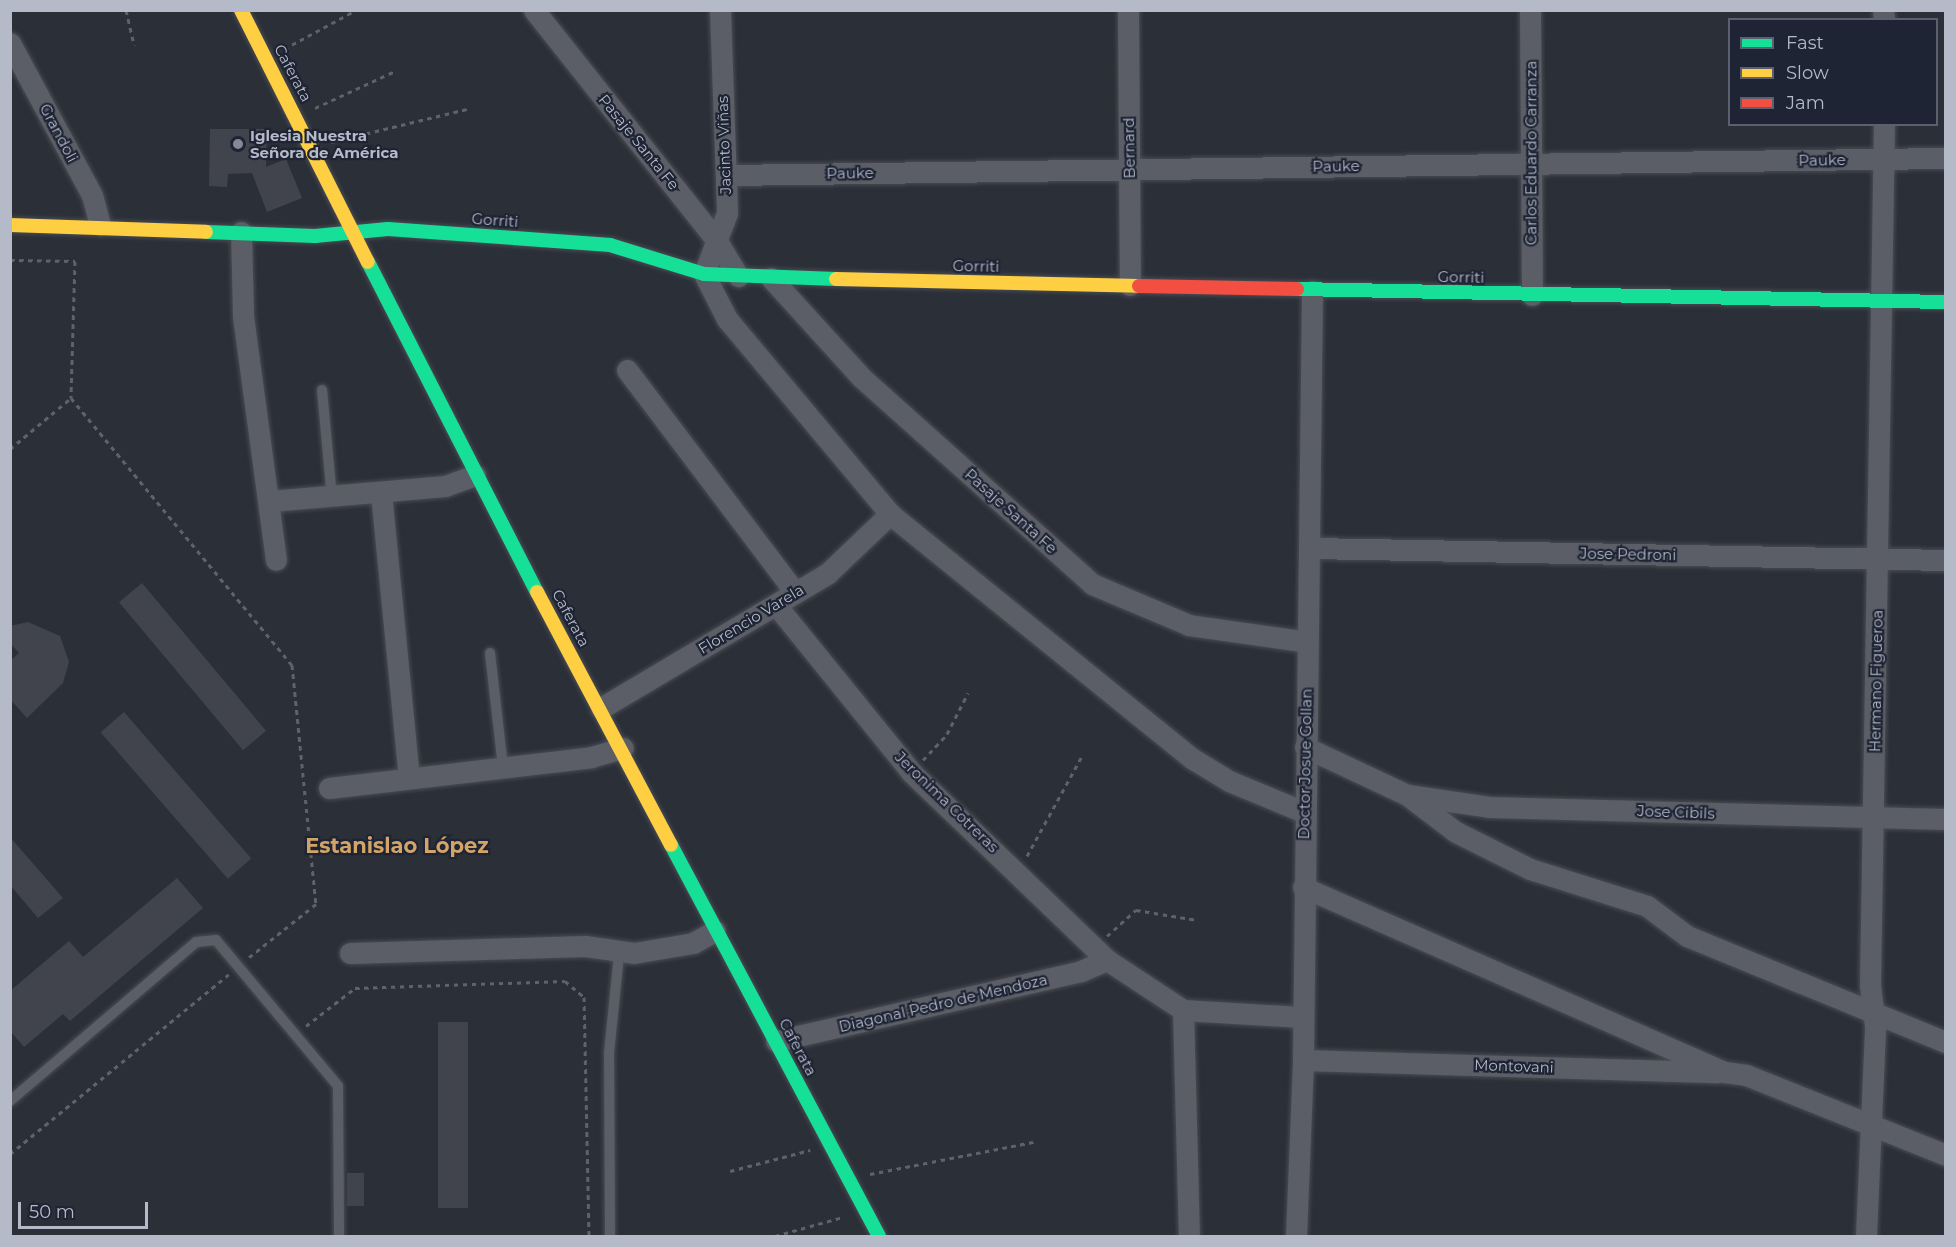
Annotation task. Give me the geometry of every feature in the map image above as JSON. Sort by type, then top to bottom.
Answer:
[{"type":"street","name":"Caferata","points":[[241,10],[297,116],[475,475],[623,748],[716,931],[879,1236]]},
{"type":"street","name":"Pasaje Santa Fe","points":[[534,10],[717,241],[738,276]]},
{"type":"street","name":"Jacinto Viñas","points":[[704,274],[727,213],[720,10]]},
{"type":"street","name":"Bernard","points":[[1128,10],[1130,285]]},
{"type":"street","name":"Carlos Eduardo Carranza","points":[[1530,10],[1532,294]]},
{"type":"street","name":"Grandoli","points":[[10,43],[92,195],[100,225]]},
{"type":"street","name":"Hermano Figueroa","points":[[1866,1236],[1868,1123],[1875,1014],[1870,985],[1875,818],[1884,126]]},
{"type":"street","name":"Pauke","points":[[726,175],[1946,158]]},
{"type":"street","name":"Gorriti","points":[[10,225],[100,225],[241,232],[353,232],[388,229],[610,245],[704,274],[771,278],[1312,291],[1946,302]]},
{"type":"street","points":[[241,232],[243,316],[270,501],[276,560]]},
{"type":"street","points":[[704,274],[727,319],[890,514],[1193,759],[1228,781],[1304,812]]},
{"type":"street","name":"Pasaje Santa Fe","points":[[771,278],[862,378],[1092,584],[1188,625],[1308,642]]},
{"type":"street","name":"Doctor Josue Gollan","points":[[1296,1236],[1304,1060],[1301,1017],[1310,548],[1312,291]]},
{"type":"street","points":[[627,369],[795,592]]},
{"type":"street","points":[[270,501],[446,486],[475,475]]},
{"type":"street","points":[[381,493],[409,778]]},
{"type":"street","name":"Florencio Varela","points":[[601,708],[828,573],[890,514]]},
{"type":"street","name":"Jose Pedroni","points":[[1310,548],[1946,560]]},
{"type":"street","name":"Jeronima Cotreras","points":[[776,605],[912,772],[1019,871],[1101,953]]},
{"type":"street","points":[[1305,747],[1407,795],[1456,832],[1530,869],[1647,906],[1687,936],[1946,1042]]},
{"type":"street","points":[[329,788],[503,767],[623,748]]},
{"type":"street","name":"Jose Cibils","points":[[1407,795],[1489,807],[1946,819]]},
{"type":"street","points":[[1304,887],[1725,1072],[1746,1075],[1946,1155]]},
{"type":"street","points":[[350,953],[585,946],[619,954],[693,943],[716,931]]},
{"type":"street","points":[[1101,953],[1183,1010],[1301,1017]]},
{"type":"street","name":"Diagonal Pedro de Mendoza","points":[[776,1041],[1081,971],[1101,953]]},
{"type":"street","points":[[1183,1010],[1190,1236]]},
{"type":"street","name":"Montovani","points":[[1304,1060],[1725,1072]]},
{"type":"lane","points":[[322,390],[332,496]]},
{"type":"lane","points":[[490,653],[503,767]]},
{"type":"lane","points":[[10,1101],[196,942],[216,940],[338,1086],[339,1236]]},
{"type":"lane","points":[[610,1236],[609,1053],[619,954]]},
{"type":"path","points":[[126,10],[134,45]]},
{"type":"path","points":[[266,58],[356,10]]},
{"type":"path","points":[[297,116],[394,70]]},
{"type":"path","points":[[312,146],[467,110]]},
{"type":"path","points":[[10,261],[75,261],[71,398],[292,665],[316,904],[10,1154]]},
{"type":"path","points":[[10,449],[71,398]]},
{"type":"path","points":[[912,772],[948,734],[968,693]]},
{"type":"path","points":[[1019,871],[1082,756]]},
{"type":"path","points":[[1101,953],[1136,910],[1197,920]]},
{"type":"path","points":[[295,1034],[355,988],[565,981],[584,997],[589,1236]]},
{"type":"path","points":[[848,1178],[1038,1141]]},
{"type":"path","points":[[730,1172],[830,1144]]},
{"type":"path","points":[[776,1236],[865,1211]]},
{"type":"building","points":[[210,129],[267,129],[266,167],[286,159],[302,198],[267,212],[252,173],[228,174],[227,187],[209,186]]},
{"type":"building","points":[[142,583],[266,731],[243,750],[119,602]]},
{"type":"building","points":[[28,622],[60,636],[69,662],[63,683],[27,718],[10,699],[10,661],[19,653],[10,643],[10,626]]},
{"type":"building","points":[[124,712],[251,858],[228,879],[101,732]]},
{"type":"building","points":[[10,837],[63,898],[38,918],[10,885]]},
{"type":"building","points":[[177,878],[203,908],[70,1021],[63,1014],[24,1047],[10,1031],[10,991],[69,941],[83,957]]},
{"type":"building","points":[[438,1022],[468,1022],[468,1208],[438,1208]]},
{"type":"building","points":[[347,1173],[364,1173],[364,1206],[347,1206]]},
{"type":"traffic: fast","points":[[206,232],[315,236],[388,229],[610,245],[704,274],[836,279]]},
{"type":"traffic: fast","points":[[368,262],[537,592]]},
{"type":"traffic: fast","points":[[1297,289],[1946,302]]},
{"type":"traffic: fast","points":[[671,845],[879,1236]]},
{"type":"traffic: slow","points":[[241,10],[368,262]]},
{"type":"traffic: slow","points":[[10,225],[206,232]]},
{"type":"traffic: slow","points":[[836,279],[1139,286]]},
{"type":"traffic: slow","points":[[537,592],[671,845]]},
{"type":"traffic: jam","points":[[1139,286],[1297,289]]},
{"type":"place","name":"Iglesia Nuestra Señora de América","points":[[238,144]]},
{"type":"district","name":"Estanislao López","points":[[397,846]]}]
